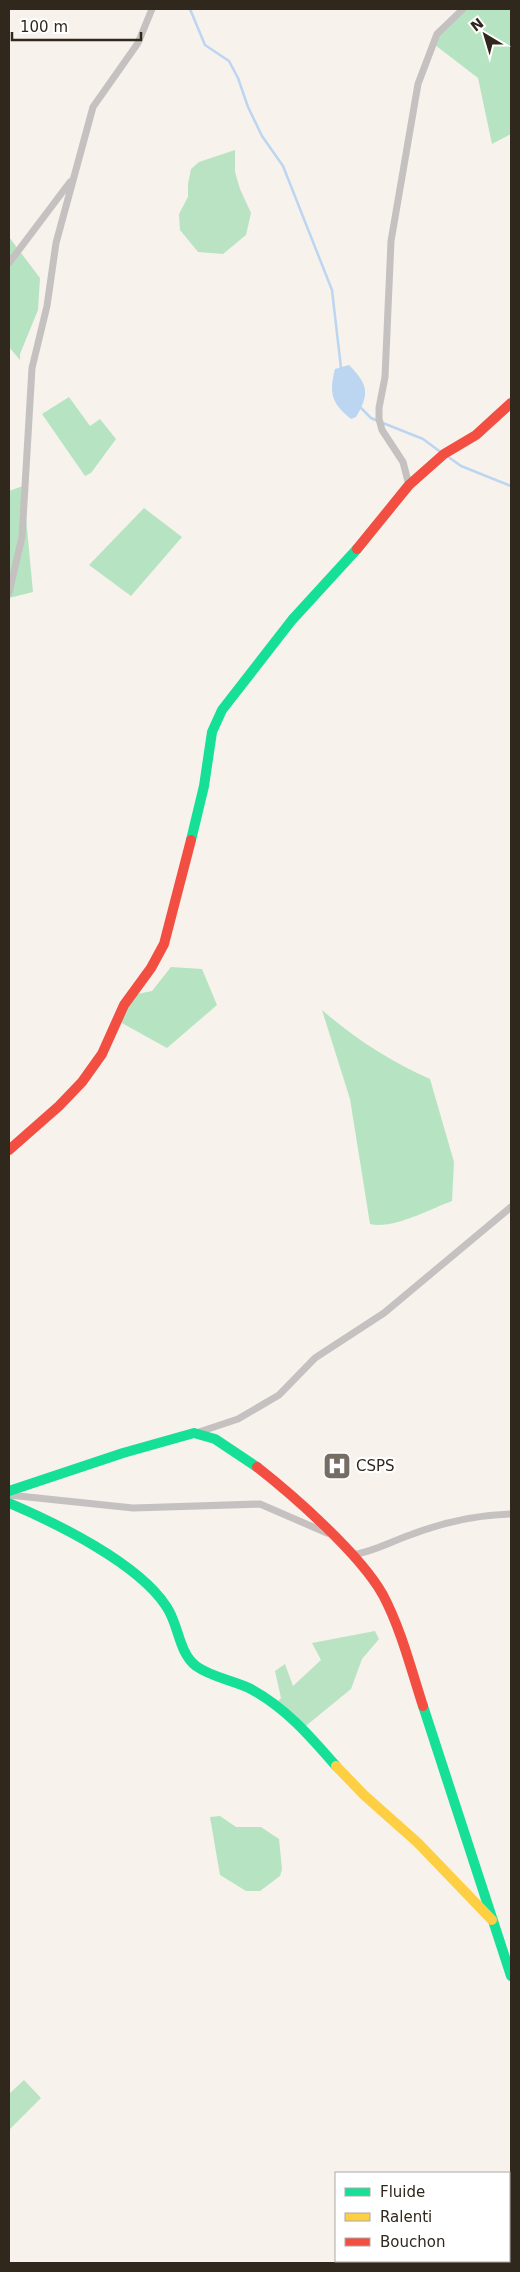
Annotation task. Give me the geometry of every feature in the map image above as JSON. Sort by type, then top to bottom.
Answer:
[{"type":"street","points":[[9,593],[22,537],[32,368],[47,306],[56,243],[93,107],[138,43],[152,9]]},
{"type":"street","points":[[409,485],[403,462],[382,430],[379,420],[379,408],[385,377],[391,241],[418,84],[437,34],[462,9]]},
{"type":"street","points":[[9,263],[72,180]]},
{"type":"street","points":[[9,1150],[64,1103],[81,1084],[107,1044],[128,999],[160,957],[168,934],[204,786],[212,732],[222,710],[292,620],[350,558],[409,485],[444,454],[476,435],[511,403]]},
{"type":"street","points":[[9,1493],[146,1446],[238,1419],[271,1401],[315,1358],[384,1313],[511,1207]]},
{"type":"street","points":[[195,1433],[214,1438],[257,1468],[334,1536],[352,1555],[381,1592],[399,1632],[511,1976]]},
{"type":"street","points":[[9,1493],[133,1508],[260,1504],[334,1536]]},
{"type":"street","points":[[9,1503],[38,1515],[92,1546],[132,1573],[152,1590],[170,1611],[189,1658],[196,1666],[237,1683],[274,1703],[325,1752],[355,1788],[419,1844],[493,1921]]},
{"type":"street","points":[[352,1555],[368,1552],[454,1520],[487,1515],[511,1514]]},
{"type":"green space","points":[[464,9],[511,9],[511,134],[492,144],[478,78],[435,45],[442,31]]},
{"type":"green space","points":[[235,150],[235,172],[240,189],[251,213],[246,235],[223,254],[198,252],[180,230],[179,214],[188,197],[191,169],[199,162]]},
{"type":"green space","points":[[9,237],[40,278],[38,310],[20,354],[20,360],[9,347]]},
{"type":"green space","points":[[69,397],[90,426],[100,419],[116,439],[91,473],[85,476],[42,414]]},
{"type":"green space","points":[[23,486],[33,592],[9,598],[9,491]]},
{"type":"green space","points":[[144,508],[182,537],[131,596],[89,565]]},
{"type":"green space","points":[[171,967],[202,969],[217,1005],[167,1048],[120,1022],[129,1003],[137,994],[152,991]]},
{"type":"green space","points":[[322,1010],[373,1049],[430,1079],[454,1162],[452,1201],[400,1221],[379,1225],[370,1224],[350,1099]]},
{"type":"green space","points":[[375,1631],[379,1639],[362,1659],[351,1689],[302,1729],[275,1704],[281,1698],[275,1671],[285,1664],[293,1686],[321,1660],[312,1643]]},
{"type":"green space","points":[[220,1816],[236,1827],[261,1827],[279,1839],[282,1869],[280,1876],[260,1891],[246,1891],[220,1875],[210,1817]]},
{"type":"green space","points":[[24,2080],[41,2098],[9,2130],[9,2094]]},
{"type":"water","points":[[349,365],[360,378],[365,389],[360,409],[356,417],[351,419],[339,408],[332,391],[335,369]]},
{"type":"waterway","points":[[190,9],[205,45],[229,61],[262,136],[283,166],[332,290],[341,368]]},
{"type":"waterway","points":[[359,406],[371,418],[378,421]]},
{"type":"waterway","points":[[383,423],[423,439],[442,453]]},
{"type":"waterway","points":[[447,456],[461,466],[511,486]]},
{"type":"traffic: fast","points":[[191,840],[204,786],[212,732],[222,710],[292,620],[357,549]]},
{"type":"traffic: fast","points":[[9,1491],[123,1453],[194,1433],[215,1439],[257,1467]]},
{"type":"traffic: fast","points":[[9,1503],[49,1521],[95,1546],[136,1575],[153,1590],[166,1606],[174,1621],[182,1646],[196,1666],[208,1673],[249,1688],[274,1704],[307,1733],[336,1766]]},
{"type":"traffic: fast","points":[[423,1706],[511,1976]]},
{"type":"traffic: slow","points":[[336,1766],[364,1795],[418,1843],[492,1920]]},
{"type":"traffic: jam","points":[[357,549],[409,485],[444,454],[476,435],[511,403]]},
{"type":"traffic: jam","points":[[9,1150],[59,1106],[82,1082],[102,1054],[124,1005],[151,968],[164,944],[191,840]]},
{"type":"traffic: jam","points":[[257,1467],[325,1526],[359,1562],[372,1579],[383,1595],[395,1621],[423,1706]]},
{"type":"place","name":"CSPS","points":[[337,1466]]}]
